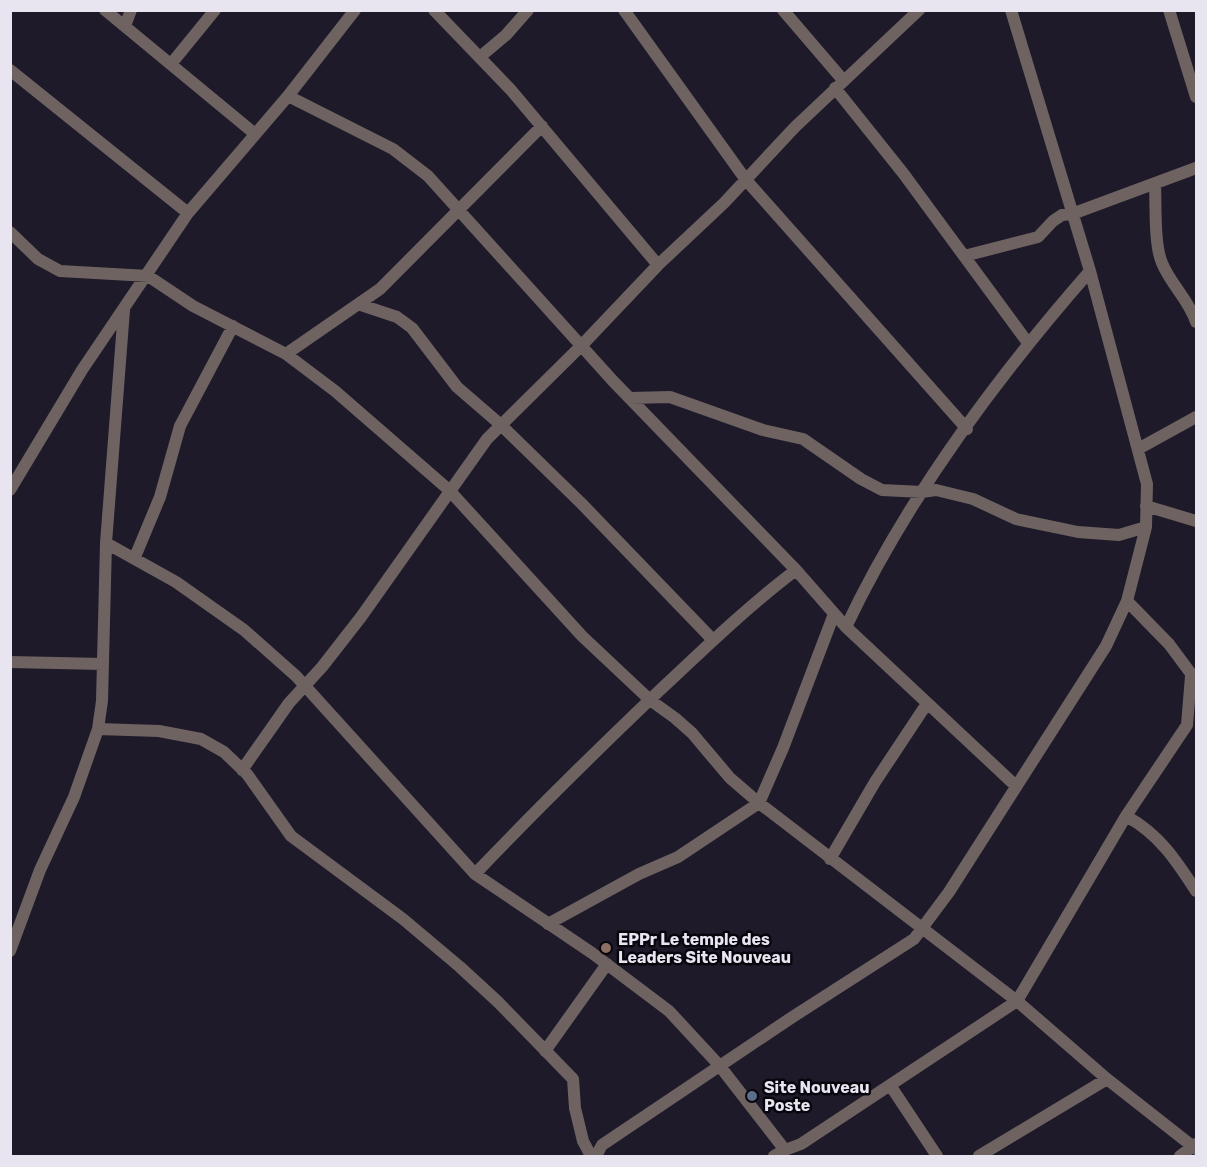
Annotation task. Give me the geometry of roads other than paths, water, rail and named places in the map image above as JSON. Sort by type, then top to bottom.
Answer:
[{"type":"street","points":[[105,10],[255,134]]},
{"type":"street","points":[[125,26],[131,10]]},
{"type":"street","points":[[171,64],[215,10]]},
{"type":"street","points":[[10,490],[54,414],[188,213],[288,96],[355,10]]},
{"type":"street","points":[[434,10],[481,56],[658,265]]},
{"type":"street","points":[[481,56],[506,35],[528,10]]},
{"type":"street","points":[[624,10],[746,180],[967,429]]},
{"type":"street","points":[[783,10],[1028,343]]},
{"type":"street","points":[[242,770],[289,703],[356,624],[449,490],[501,425],[839,84],[920,10]]},
{"type":"street","points":[[596,1156],[602,1145],[719,1065],[914,939],[1106,646],[1127,601],[1146,527],[1147,484],[1090,271],[1011,10]]},
{"type":"street","points":[[1169,10],[1197,98]]},
{"type":"street","points":[[10,70],[188,213]]},
{"type":"street","points":[[288,96],[393,149],[428,176],[630,398],[796,570],[834,615],[926,705],[1016,786]]},
{"type":"street","points":[[286,354],[380,289],[542,126]]},
{"type":"street","points":[[964,256],[1038,237],[1062,215],[1072,214],[1197,168]]},
{"type":"street","points":[[1155,184],[1160,260],[1170,280],[1194,305],[1197,322]]},
{"type":"street","points":[[10,232],[47,266],[60,271],[148,276],[193,306],[286,354],[335,391],[449,490],[582,636],[650,700],[675,717],[692,733],[730,777],[830,859],[1017,1001],[1107,1079],[1196,1146],[1180,1156]]},
{"type":"street","points":[[846,627],[888,547],[922,492],[1028,343],[1090,271]]},
{"type":"street","points":[[358,304],[397,317],[412,328],[457,387],[501,425],[713,640]]},
{"type":"street","points":[[10,951],[40,870],[74,798],[98,729],[102,702],[106,543],[124,310]]},
{"type":"street","points":[[135,557],[159,497],[180,426],[233,326]]},
{"type":"street","points":[[630,398],[670,397],[741,423],[803,439],[861,479],[882,490],[922,492],[936,490],[973,499],[1016,519],[1078,532],[1119,535],[1146,527]]},
{"type":"street","points":[[1138,449],[1197,417]]},
{"type":"street","points":[[1146,506],[1197,522]]},
{"type":"street","points":[[106,543],[135,557],[244,630],[305,686],[474,874],[606,964],[669,1011],[719,1065],[780,1153],[801,1144],[1017,1001],[1126,816],[1187,725],[1194,677],[1169,644],[1127,601]]},
{"type":"street","points":[[474,874],[568,777],[713,640],[759,598],[796,570]]},
{"type":"street","points":[[548,924],[639,874],[678,857],[759,803],[783,748],[834,615]]},
{"type":"street","points":[[10,662],[103,664]]},
{"type":"street","points":[[830,859],[874,782],[926,705]]},
{"type":"street","points":[[98,729],[159,731],[201,739],[224,752],[242,770],[291,836],[403,919],[460,967],[573,1079],[575,1108],[583,1141],[591,1156]]},
{"type":"street","points":[[1126,816],[1146,827],[1167,846],[1197,891]]},
{"type":"street","points":[[545,1051],[606,964]]},
{"type":"street","points":[[978,1156],[1107,1079]]},
{"type":"street","points":[[890,1085],[937,1156]]},
{"type":"place","name":"EPPr Le temple des Leaders Site Nouveau","points":[[606,948]]},
{"type":"place","name":"Site Nouveau Poste","points":[[752,1096]]}]
